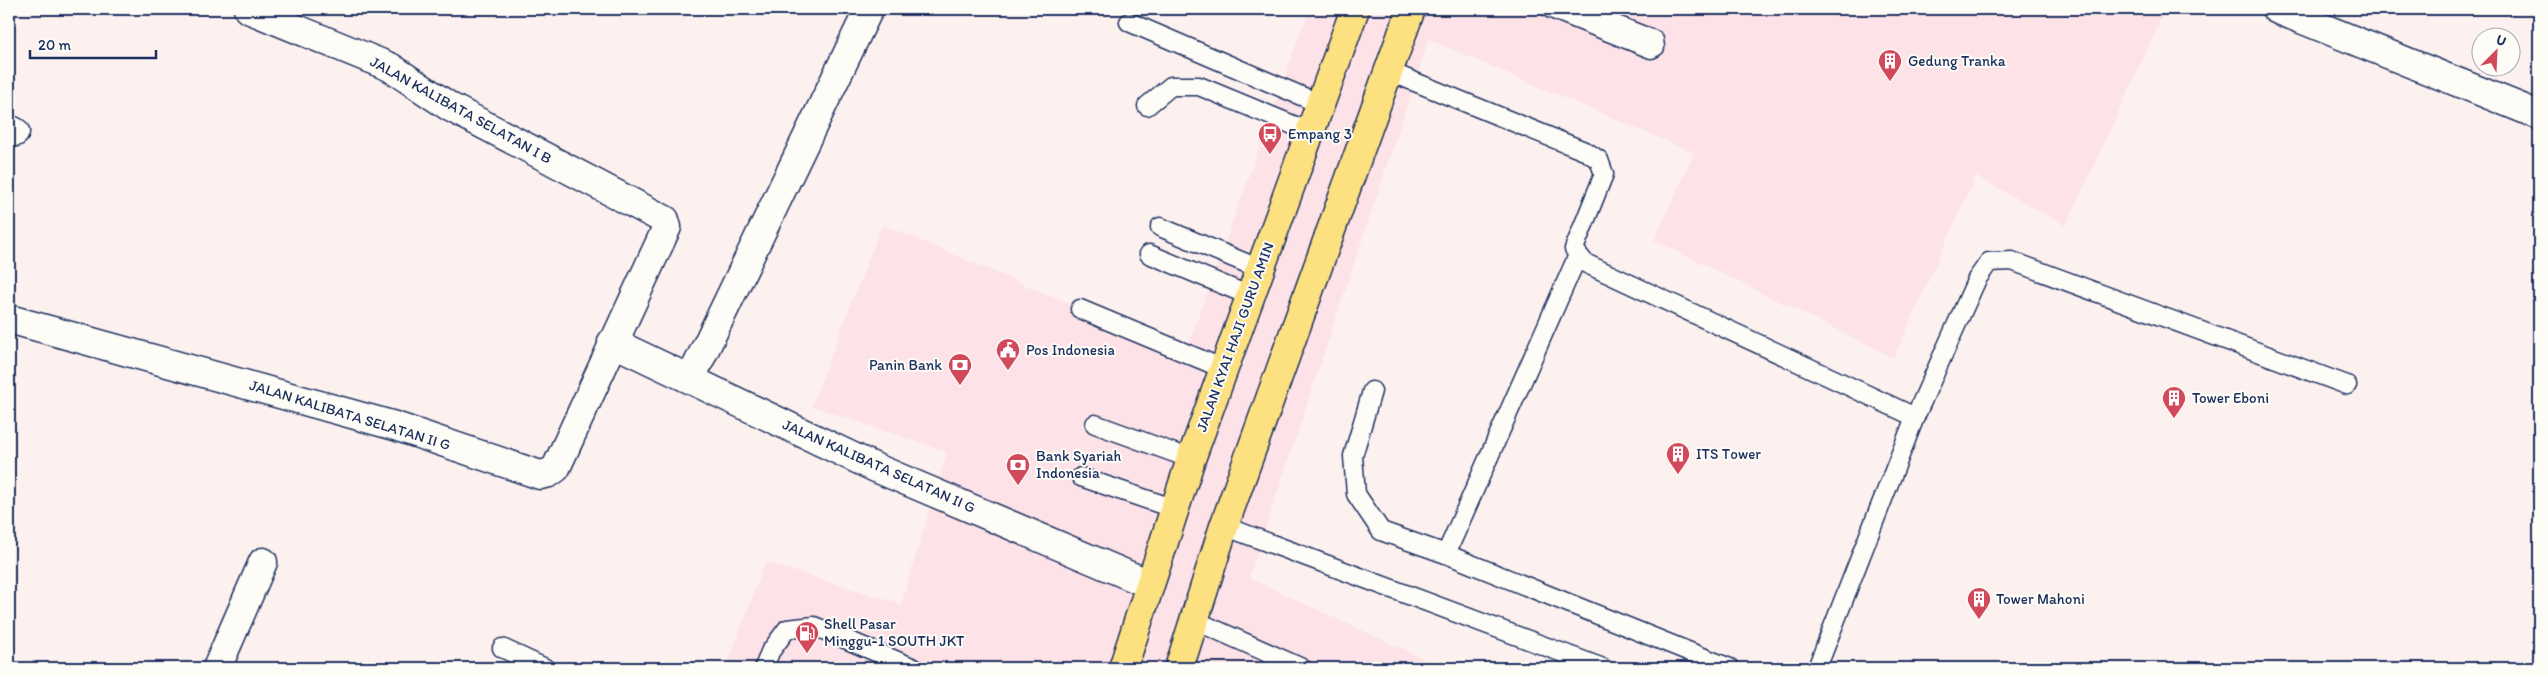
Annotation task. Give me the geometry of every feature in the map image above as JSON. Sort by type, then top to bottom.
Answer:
[{"type":"main road","name":"JALAN KYAI HAJI GURU AMIN","points":[[1122,668],[1126,575],[1166,506],[1179,454],[1224,369],[1355,9]]},
{"type":"main road","points":[[1179,668],[1224,526],[1410,9]]},
{"type":"street","name":"JALAN KALIBATA SELATAN I B","points":[[248,9],[390,67],[450,107],[665,220],[667,223]]},
{"type":"street","points":[[691,378],[869,9]]},
{"type":"street","points":[[2276,9],[2539,115]]},
{"type":"street","name":"JALAN KALIBATA SELATAN II G","points":[[9,319],[395,426],[540,475],[549,473],[556,468],[612,342],[667,227],[667,223]]},
{"type":"street","name":"JALAN KALIBATA SELATAN II G","points":[[612,342],[691,378],[876,468],[1126,575]]},
{"type":"street","points":[[217,668],[263,562]]},
{"type":"lane","points":[[1551,9],[1651,49],[1655,47],[1654,40],[1577,9]]},
{"type":"lane","points":[[1128,22],[1234,69],[1320,104]]},
{"type":"lane","points":[[1388,71],[1457,101],[1586,152],[1599,160],[1604,174],[1574,249],[1585,263],[1915,417]]},
{"type":"lane","points":[[1147,106],[1171,86],[1199,86],[1310,132]]},
{"type":"lane","points":[[1164,228],[1260,269]]},
{"type":"lane","points":[[1154,255],[1250,296]]},
{"type":"lane","points":[[1446,554],[1578,255]]},
{"type":"lane","points":[[1817,668],[1915,417],[1977,280],[1990,262],[2012,260],[2347,385]]},
{"type":"lane","points":[[1080,309],[1224,369]]},
{"type":"lane","points":[[1372,391],[1353,456],[1356,494],[1381,531],[1446,554],[1730,668]]},
{"type":"lane","points":[[1095,424],[1179,454]]},
{"type":"lane","points":[[1081,477],[1166,506]]},
{"type":"lane","points":[[1224,526],[1603,668]]},
{"type":"lane","points":[[1194,620],[1302,668]]},
{"type":"lane","points":[[764,668],[770,652],[786,629],[814,626],[914,668]]},
{"type":"lane","points":[[502,648],[545,668]]},
{"type":"shaded area","points":[[1309,9],[2166,9],[2066,226],[1976,176],[1894,358],[1654,240],[1694,153],[1429,40],[1249,578],[1444,668],[726,668],[765,562],[901,604],[947,452],[811,406],[882,224],[1185,353]]},
{"type":"place","name":"Gedung Tranka","points":[[1890,82]]},
{"type":"place","name":"Empang 3","points":[[1270,155]]},
{"type":"place","name":"Pos Indonesia","points":[[1008,371]]},
{"type":"place","name":"Panin Bank","points":[[960,386]]},
{"type":"place","name":"Tower Eboni","points":[[2174,419]]},
{"type":"place","name":"ITS Tower","points":[[1678,475]]},
{"type":"place","name":"Bank Syariah Indonesia","points":[[1018,486]]},
{"type":"place","name":"Tower Mahoni","points":[[1979,620]]},
{"type":"place","name":"Shell Pasar Minggu-1 SOUTH JKT","points":[[807,654]]}]
